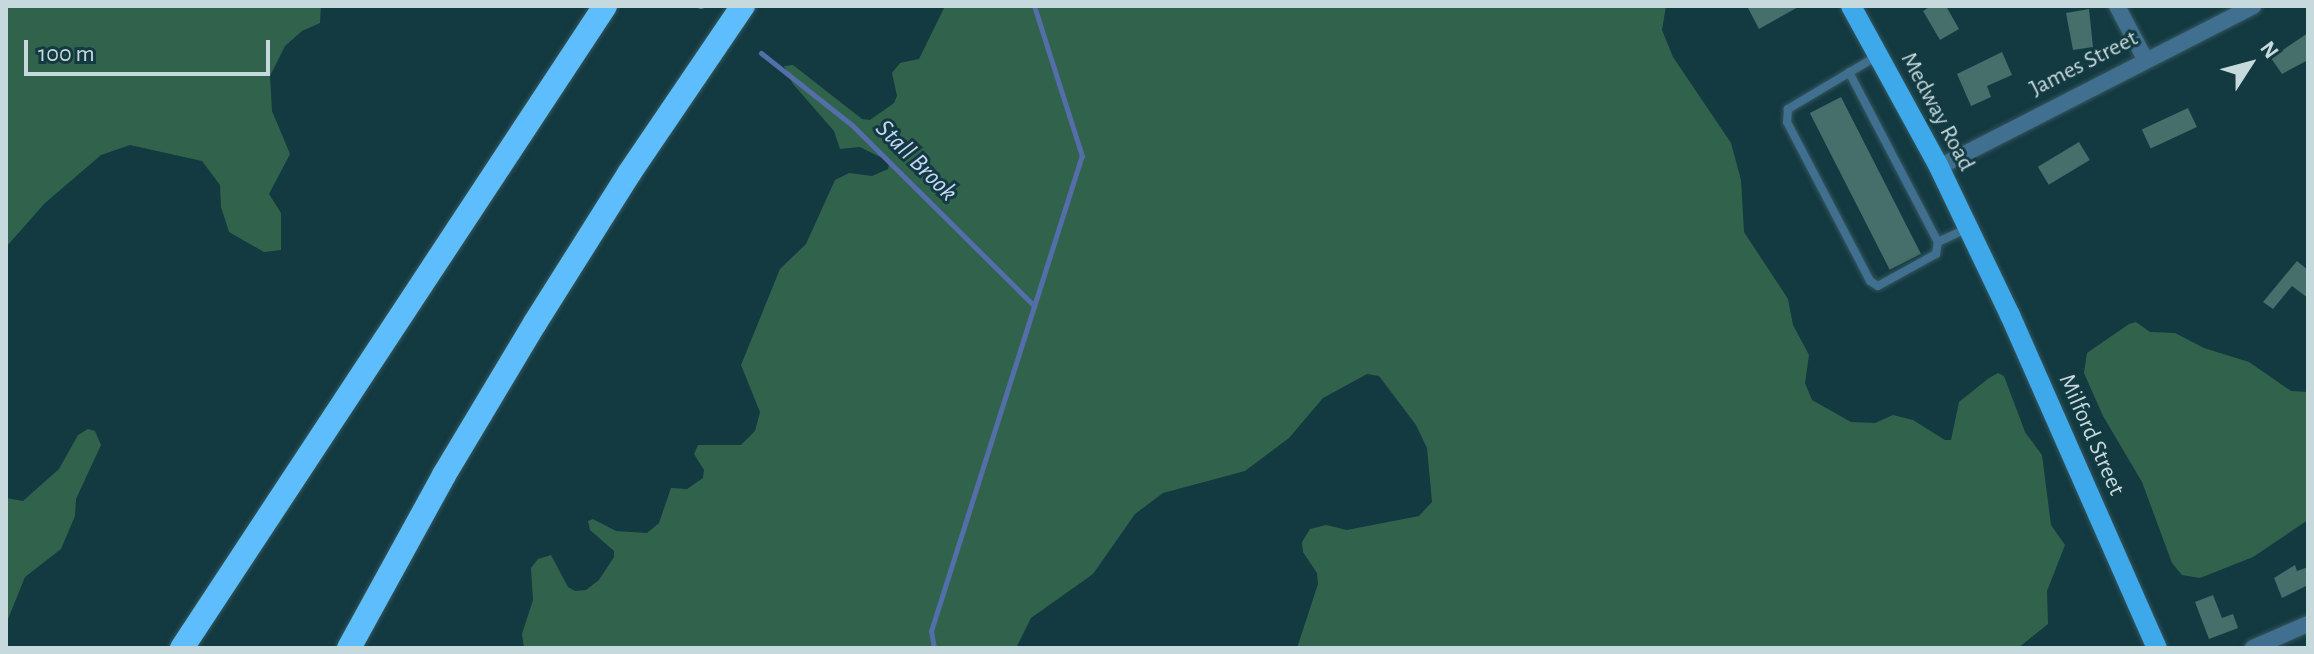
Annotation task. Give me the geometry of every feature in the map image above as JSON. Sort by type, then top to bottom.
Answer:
[{"type":"highway","points":[[182,648],[605,6]]},
{"type":"highway","points":[[349,648],[505,372],[695,74],[743,6]]},
{"type":"highway","points":[[695,74],[754,6]]},
{"type":"main road","name":"Medway Road","points":[[1851,6],[1939,167],[1972,236]]},
{"type":"main road","name":"Milford Street","points":[[1972,236],[2157,648]]},
{"type":"street","points":[[2117,6],[2145,59]]},
{"type":"street","name":"James Street","points":[[1939,167],[2253,6]]},
{"type":"street","points":[[2253,648],[2308,624]]},
{"type":"lane","points":[[1849,72],[1938,242],[1936,254],[1878,286],[1870,281],[1787,122],[1788,109],[1849,72],[1878,56]]},
{"type":"lane","points":[[1938,242],[1972,236]]},
{"type":"green space","points":[[6,6],[321,6],[320,23],[302,31],[285,46],[270,76],[272,111],[290,154],[269,194],[281,213],[281,250],[264,252],[229,232],[221,207],[220,185],[202,161],[130,145],[101,155],[45,203],[6,247]]},
{"type":"green space","points":[[945,6],[1666,6],[1662,30],[1673,57],[1731,143],[1741,180],[1744,232],[1788,299],[1793,325],[1809,355],[1805,383],[1812,400],[1851,422],[1875,423],[1893,415],[1913,420],[1945,440],[1951,440],[1959,402],[1989,378],[1998,373],[2004,376],[2025,432],[2042,455],[2051,525],[2065,545],[2047,591],[2048,624],[2018,648],[1297,648],[1318,584],[1317,573],[1303,552],[1302,542],[1310,529],[1326,525],[1347,530],[1419,516],[1432,502],[1427,448],[1416,425],[1379,376],[1367,374],[1323,398],[1289,438],[1245,471],[1163,493],[1135,514],[1093,574],[1031,618],[1016,648],[524,648],[522,634],[533,600],[531,568],[538,559],[551,555],[568,587],[575,591],[586,590],[599,580],[614,557],[614,551],[590,530],[588,521],[593,519],[616,531],[647,533],[659,523],[671,488],[687,489],[703,478],[704,470],[694,454],[698,445],[741,445],[755,431],[760,412],[741,365],[780,269],[806,244],[835,180],[849,173],[872,176],[888,169],[889,164],[882,158],[860,147],[840,149],[834,131],[793,84],[784,66],[793,65],[862,119],[870,120],[894,103],[897,96],[892,73],[900,63],[919,59]]},
{"type":"green space","points":[[2136,322],[2150,332],[2175,333],[2204,348],[2249,362],[2291,391],[2308,392],[2308,520],[2253,557],[2200,578],[2182,575],[2172,563],[2142,482],[2103,416],[2084,373],[2087,353]]},
{"type":"green space","points":[[88,429],[95,431],[101,445],[76,499],[75,516],[61,549],[25,577],[6,624],[6,498],[23,501],[59,469],[78,435]]},
{"type":"building","points":[[1747,6],[1800,6],[1759,29]]},
{"type":"building","points":[[1931,6],[1946,6],[1959,29],[1940,40],[1923,11]]},
{"type":"building","points":[[2089,9],[2093,47],[2073,50],[2066,13]]},
{"type":"building","points":[[2308,33],[2308,60],[2282,74],[2271,58]]},
{"type":"building","points":[[2002,52],[2012,75],[1987,86],[1991,97],[1971,106],[1957,74]]},
{"type":"building","points":[[1841,97],[1921,254],[1890,270],[1810,113]]},
{"type":"building","points":[[2188,108],[2197,127],[2151,149],[2142,130]]},
{"type":"building","points":[[2079,142],[2090,160],[2049,185],[2038,167]]},
{"type":"building","points":[[2297,261],[2308,270],[2308,298],[2292,286],[2273,309],[2263,302]]},
{"type":"building","points":[[2295,565],[2297,571],[2308,567],[2308,585],[2282,598],[2274,578]]},
{"type":"building","points":[[2213,595],[2222,618],[2233,614],[2238,628],[2209,639],[2195,602]]},
{"type":"waterway","name":"Stall Brook","points":[[934,648],[931,631],[1082,156],[1034,6]]},
{"type":"waterway","name":"Stall Brook","points":[[761,53],[852,125],[1034,306]]}]
